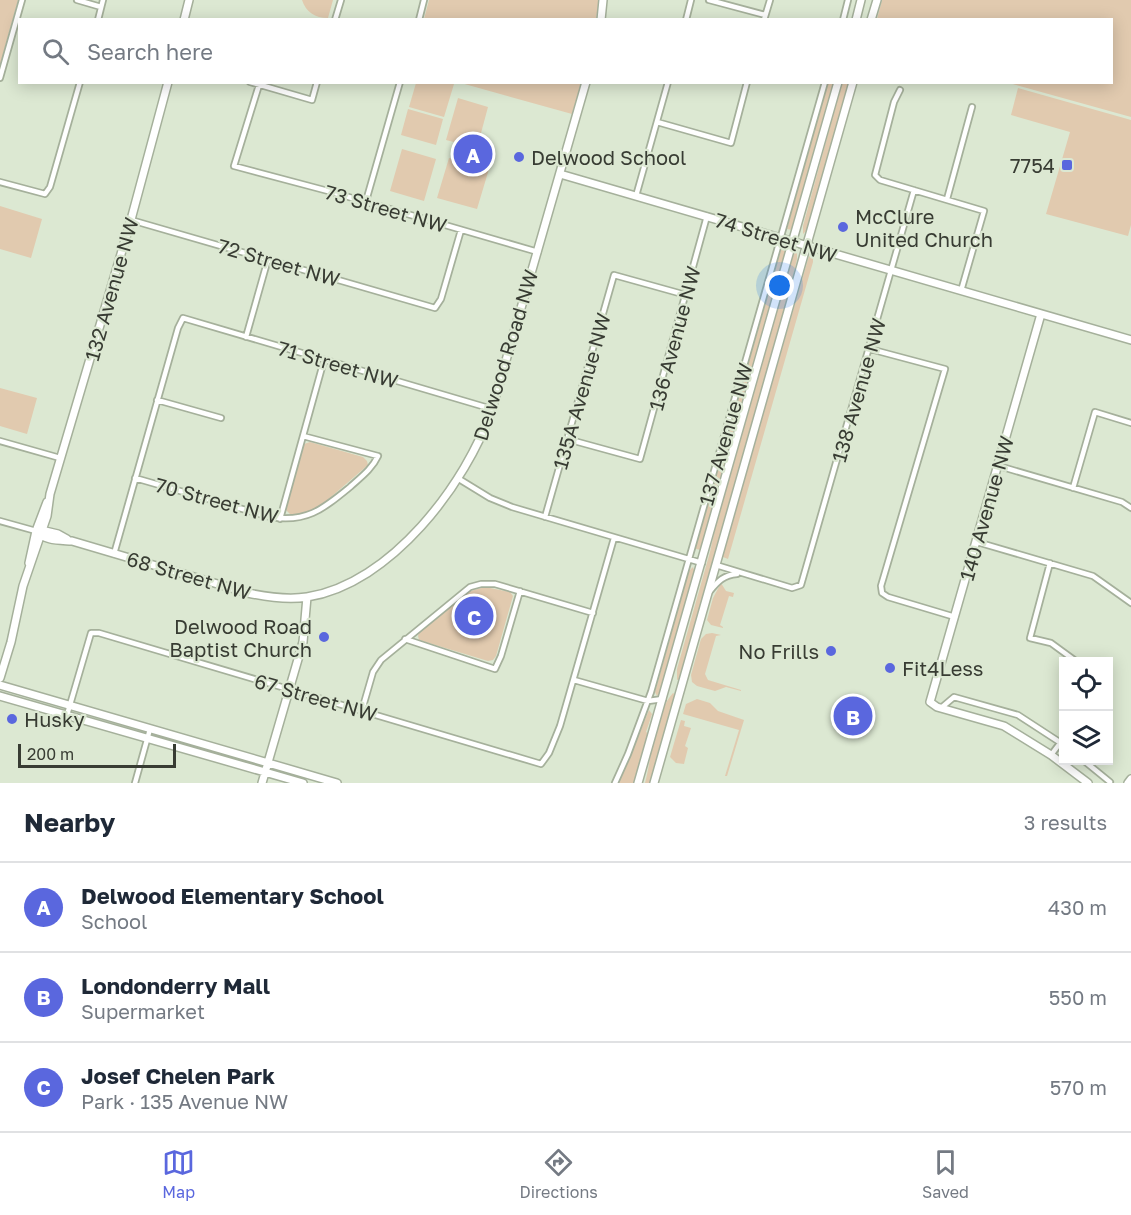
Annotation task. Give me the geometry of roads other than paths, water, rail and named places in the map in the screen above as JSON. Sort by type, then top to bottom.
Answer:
[{"type":"street","points":[[0,78],[22,0]]},
{"type":"street","points":[[77,0],[101,7]]},
{"type":"street","points":[[98,18],[103,0]]},
{"type":"street","points":[[184,18],[189,0]]},
{"type":"street","points":[[336,18],[341,0]]},
{"type":"street","points":[[420,18],[424,0]]},
{"type":"street","points":[[601,18],[603,0]]},
{"type":"street","points":[[686,18],[691,0]]},
{"type":"street","points":[[709,0],[765,17],[770,0]]},
{"type":"street","points":[[844,18],[849,0]]},
{"type":"street","points":[[856,18],[861,0]]},
{"type":"street","points":[[872,18],[877,0]]},
{"type":"street","points":[[0,182],[45,194],[50,187],[79,84]]},
{"type":"street","name":"132 Avenue NW","points":[[0,678],[28,571],[131,220],[167,84]]},
{"type":"street","points":[[256,84],[312,100],[316,84]]},
{"type":"street","points":[[366,201],[399,84]]},
{"type":"street","name":"Delwood Road NW","points":[[307,597],[348,583],[382,562],[426,522],[459,479],[476,450],[492,409],[585,84]]},
{"type":"street","points":[[636,196],[667,84]]},
{"type":"street","points":[[657,122],[730,143],[746,84]]},
{"type":"street","name":"137 Avenue NW","points":[[615,783],[648,701],[824,84]]},
{"type":"street","name":"137 Avenue NW","points":[[639,783],[837,84]]},
{"type":"street","name":"137 Avenue NW","points":[[654,783],[852,84]]},
{"type":"street","name":"73 Street NW","points":[[259,85],[234,166],[366,201],[537,252]]},
{"type":"street","points":[[900,90],[894,102],[874,171],[877,178],[984,211],[961,291]]},
{"type":"street","points":[[947,199],[972,107]]},
{"type":"street","name":"74 Street NW","points":[[560,174],[1131,340]]},
{"type":"street","name":"138 Avenue NW","points":[[743,574],[792,588],[801,585],[804,579],[914,190]]},
{"type":"street","name":"136 Avenue NW","points":[[567,439],[640,459],[707,216]]},
{"type":"street","name":"72 Street NW","points":[[131,220],[435,308],[441,299],[461,230]]},
{"type":"street","points":[[246,337],[268,259]]},
{"type":"street","name":"135A Avenue NW","points":[[545,517],[614,275],[686,295]]},
{"type":"street","name":"140 Avenue NW","points":[[940,708],[930,702],[978,542],[1041,314]]},
{"type":"street","name":"71 Street NW","points":[[158,400],[178,328],[183,318],[492,409]]},
{"type":"street","points":[[870,349],[945,369],[881,586],[882,593],[888,597],[955,617]]},
{"type":"street","points":[[280,519],[324,360]]},
{"type":"street","points":[[114,554],[158,400],[221,418]]},
{"type":"street","points":[[1073,488],[1095,412],[1131,423]]},
{"type":"street","name":"70 Street NW","points":[[135,478],[280,519],[301,518],[320,510],[368,471],[378,456],[303,436]]},
{"type":"street","points":[[0,441],[60,458]]},
{"type":"street","points":[[999,466],[1122,502],[1131,508]]},
{"type":"street","points":[[459,479],[500,503],[702,563]]},
{"type":"street","name":"68 Street NW","points":[[0,521],[40,532],[58,534],[72,542],[248,593],[277,598],[307,597]]},
{"type":"street","points":[[614,537],[574,680],[648,701],[663,699]]},
{"type":"street","points":[[978,542],[1093,576],[1131,603]]},
{"type":"street","points":[[1050,563],[1030,638],[1051,643],[1070,657]]},
{"type":"street","points":[[716,565],[743,574]]},
{"type":"street","name":"137 Avenue NW","points":[[707,596],[720,579],[730,574],[743,574]]},
{"type":"street","points":[[362,710],[381,660],[465,589],[490,584],[593,613]]},
{"type":"street","points":[[405,639],[495,669],[501,656],[519,591]]},
{"type":"street","points":[[262,783],[303,642],[307,597]]},
{"type":"street","name":"67 Street NW","points":[[70,706],[91,633],[99,633],[541,764],[549,753],[560,726],[574,680]]},
{"type":"street","points":[[0,685],[338,783]]},
{"type":"street","points":[[0,696],[303,783]]},
{"type":"street","points":[[940,708],[954,696],[1018,715],[1059,740]]},
{"type":"street","points":[[648,701],[659,712]]},
{"type":"street","points":[[67,715],[70,706]]},
{"type":"street","points":[[940,708],[1004,726],[1051,755],[1088,783]]},
{"type":"street","points":[[135,783],[150,729]]},
{"type":"street","points":[[1051,755],[1059,746]]},
{"type":"street","points":[[1089,765],[1110,782]]},
{"type":"street","points":[[1128,783],[1131,778]]},
{"type":"place","name":"Delwood Elementary School","points":[[473,154]]},
{"type":"place","name":"Delwood School","points":[[519,157]]},
{"type":"place","name":"7754","points":[[1067,165]]},
{"type":"place","name":"McClure United Church","points":[[843,227]]},
{"type":"place","name":"Josef Chelen Park","points":[[474,616]]},
{"type":"place","name":"Delwood Road Baptist Church","points":[[324,637]]},
{"type":"place","name":"No Frills","points":[[831,651]]},
{"type":"place","name":"Fit4Less","points":[[890,668]]},
{"type":"place","name":"Londonderry Mall","points":[[853,716]]},
{"type":"place","name":"Husky","points":[[12,719]]}]
